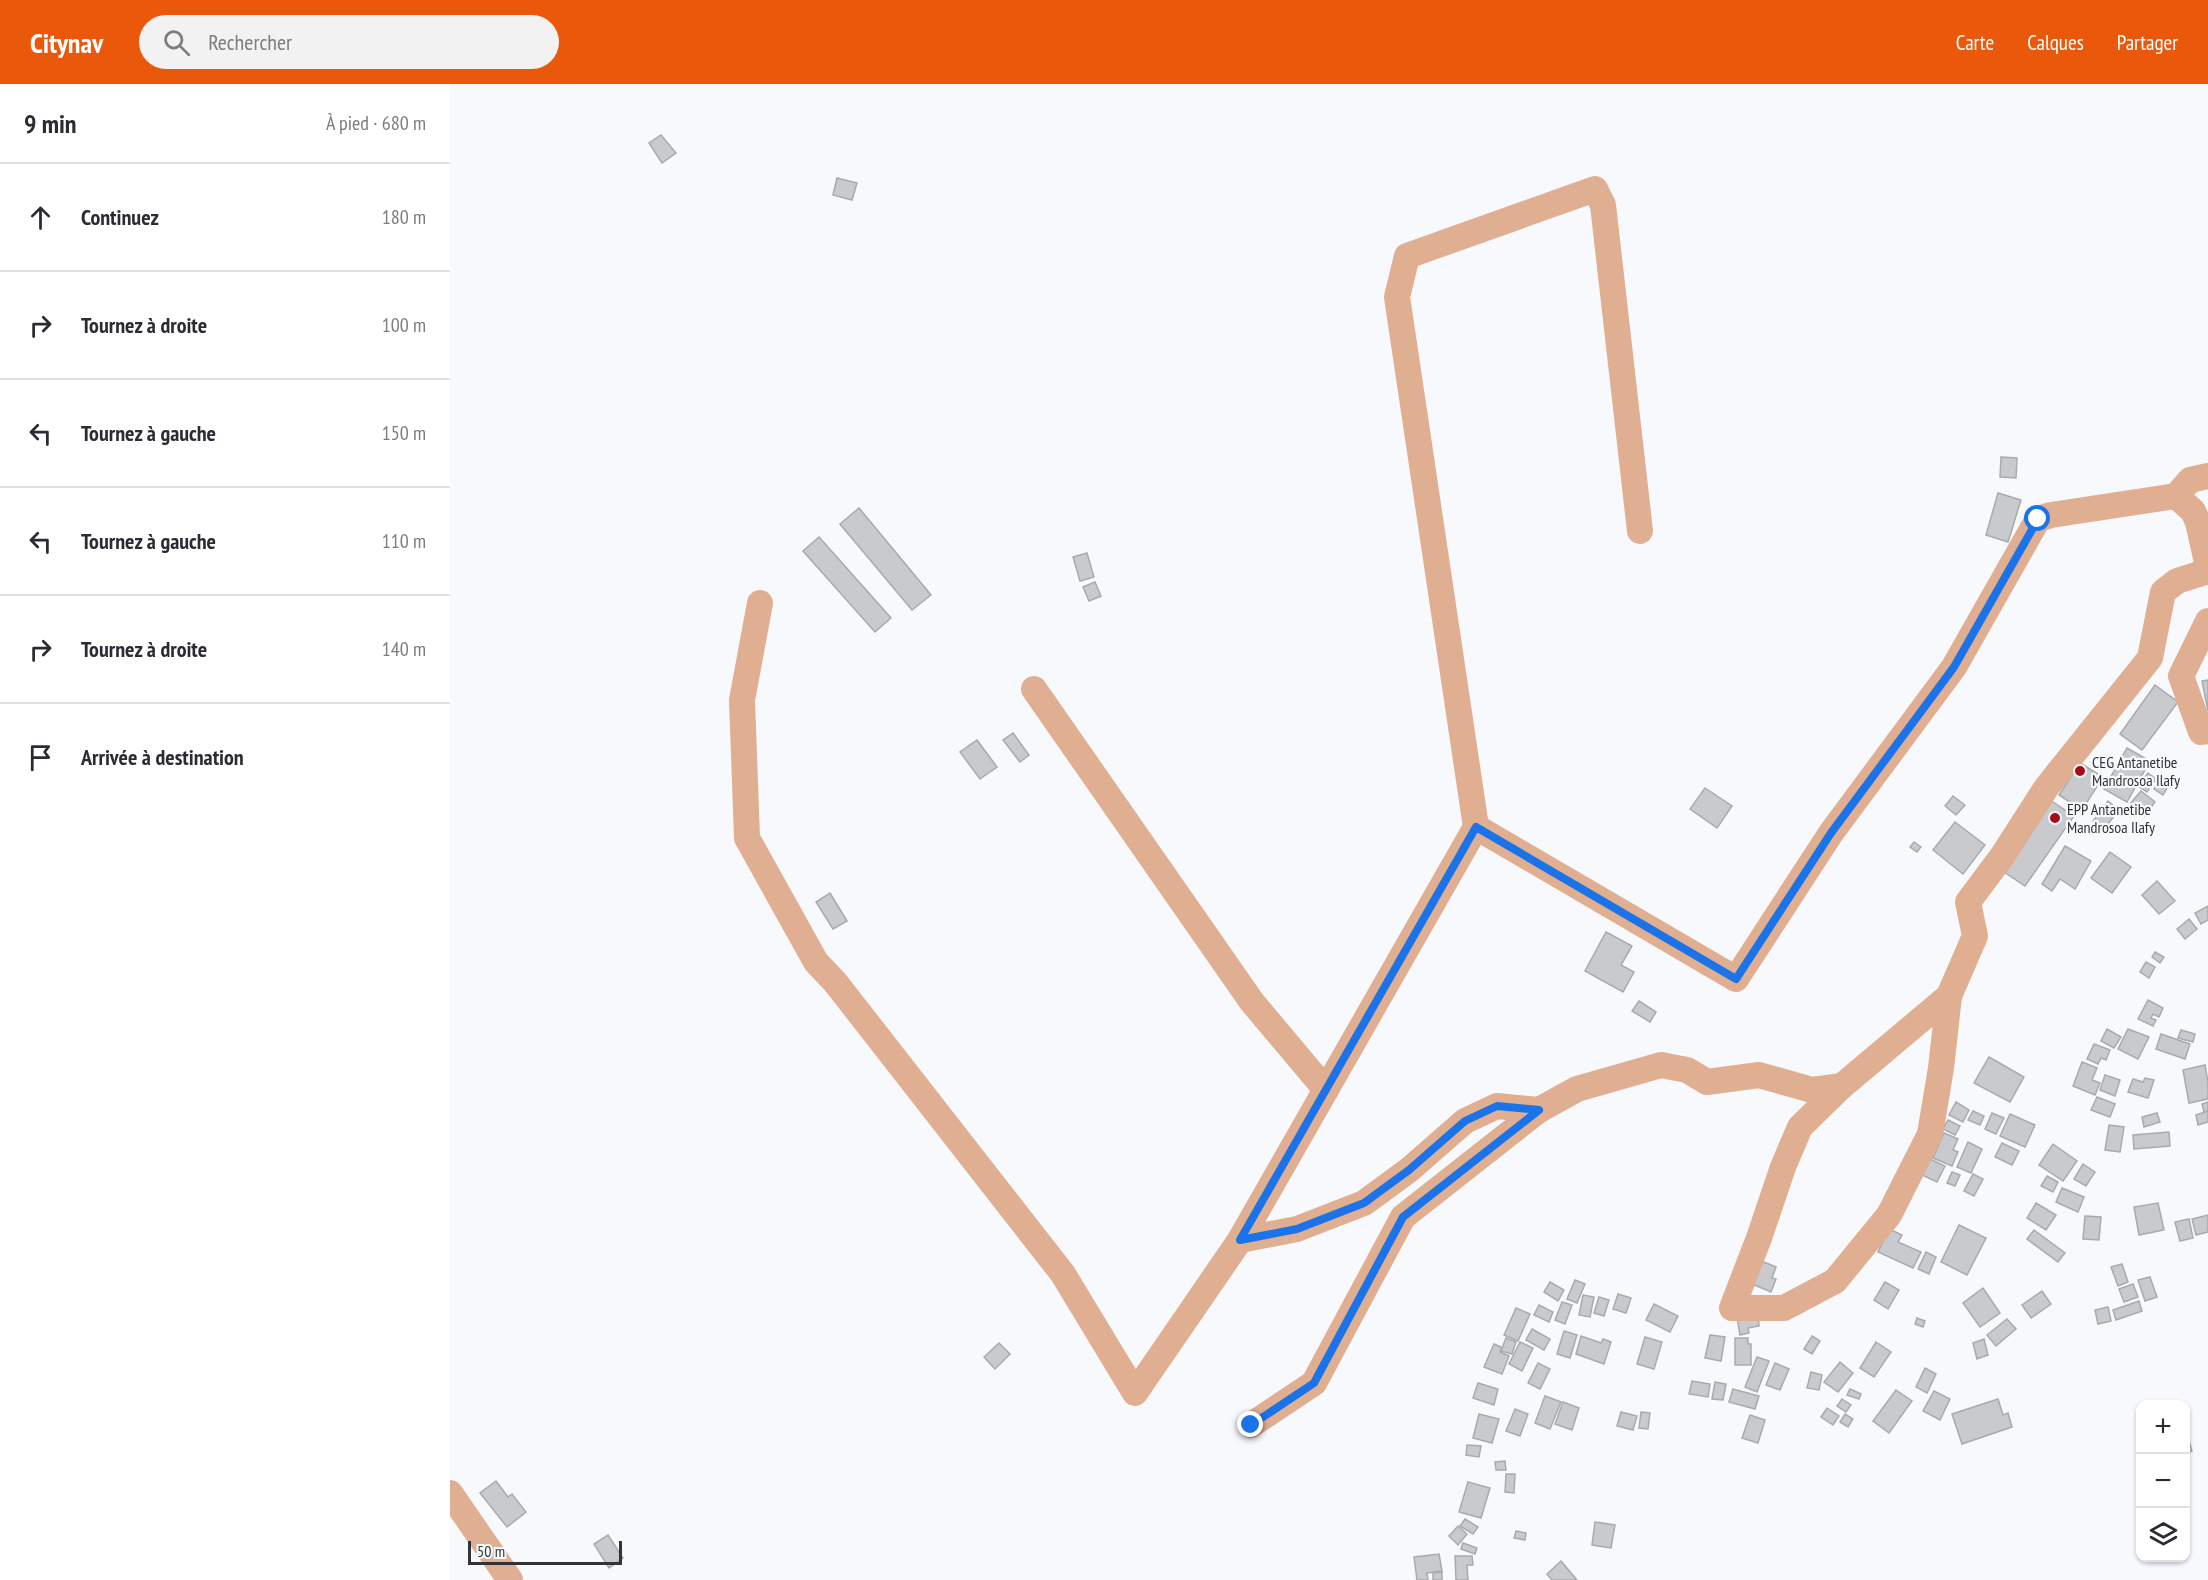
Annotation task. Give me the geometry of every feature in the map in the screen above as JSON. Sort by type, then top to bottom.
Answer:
[{"type":"street","points":[[760,603],[742,700],[747,838],[816,962],[835,982],[1063,1274],[1135,1392],[1240,1240],[1476,827],[1397,297],[1407,256],[1595,189],[1603,205],[1640,531]]},
{"type":"street","points":[[1476,827],[1736,979],[1831,833],[1954,667],[2038,519],[2050,515],[2176,496],[2190,480],[2208,476]]},
{"type":"street","points":[[1949,996],[1842,1086],[1800,1126],[1732,1308],[1784,1308],[1835,1281],[1889,1215],[1930,1134],[1941,1068],[1949,996],[1975,936],[1968,902],[2003,855],[2046,788],[2150,658],[2163,592],[2177,581],[2208,569],[2198,522],[2193,511],[2176,496]]},
{"type":"street","points":[[2208,621],[2181,676],[2201,732],[2208,731]]},
{"type":"street","points":[[1034,690],[1252,1002],[1326,1090]]},
{"type":"street","points":[[1251,1425],[1314,1383],[1403,1217],[1539,1110],[1577,1089],[1661,1065],[1687,1071],[1707,1082],[1759,1075],[1812,1090],[1842,1086]]},
{"type":"street","points":[[1240,1240],[1297,1229],[1364,1203],[1409,1170],[1465,1121],[1497,1106],[1539,1110]]},
{"type":"street","points":[[450,1493],[510,1580]]},
{"type":"building","points":[[661,135],[676,153],[662,163],[649,143]]},
{"type":"building","points":[[837,178],[857,183],[852,200],[833,195]]},
{"type":"building","points":[[2001,457],[2017,458],[2016,478],[2000,477]]},
{"type":"building","points":[[1998,493],[2021,500],[2008,542],[1986,535]]},
{"type":"building","points":[[859,508],[931,595],[912,610],[840,524]]},
{"type":"building","points":[[819,537],[891,618],[875,632],[803,551]]},
{"type":"building","points":[[1087,553],[1094,577],[1080,581],[1073,557]]},
{"type":"building","points":[[1095,582],[1101,596],[1089,601],[1083,587]]},
{"type":"building","points":[[2208,680],[2208,711],[2202,681]]},
{"type":"building","points":[[2155,685],[2178,702],[2142,750],[2120,734]]},
{"type":"building","points":[[1013,733],[1029,755],[1020,762],[1003,740]]},
{"type":"building","points":[[977,740],[997,767],[980,779],[960,752]]},
{"type":"building","points":[[2127,748],[2150,761],[2127,802],[2104,789]]},
{"type":"building","points":[[2080,763],[2103,777],[2082,810],[2059,795]]},
{"type":"building","points":[[2148,773],[2156,779],[2147,792],[2138,786]]},
{"type":"building","points":[[2160,779],[2169,785],[2163,795],[2154,789]]},
{"type":"building","points":[[1705,788],[1732,806],[1717,828],[1690,809]]},
{"type":"building","points":[[2141,791],[2155,802],[2145,816],[2130,804]]},
{"type":"building","points":[[1953,796],[1965,805],[1956,815],[1945,806]]},
{"type":"building","points":[[2050,800],[2074,816],[2025,886],[2001,870]]},
{"type":"building","points":[[2108,801],[2119,810],[2104,829],[2093,821]]},
{"type":"building","points":[[1955,822],[1985,845],[1963,874],[1933,850]]},
{"type":"building","points":[[1914,842],[1921,847],[1917,852],[1910,847]]},
{"type":"building","points":[[2065,846],[2091,861],[2075,889],[2060,879],[2052,891],[2042,884]]},
{"type":"building","points":[[2110,852],[2131,867],[2112,893],[2091,878]]},
{"type":"building","points":[[2157,881],[2175,901],[2159,914],[2142,895]]},
{"type":"building","points":[[830,893],[847,921],[833,929],[816,902]]},
{"type":"building","points":[[2208,906],[2208,920],[2201,924],[2195,913]]},
{"type":"building","points":[[2189,919],[2197,929],[2185,939],[2177,929]]},
{"type":"building","points":[[1606,932],[1632,946],[1621,965],[1634,972],[1623,992],[1585,971]]},
{"type":"building","points":[[2155,952],[2164,957],[2160,963],[2152,957]]},
{"type":"building","points":[[2146,962],[2155,967],[2149,978],[2140,972]]},
{"type":"building","points":[[2148,1000],[2163,1008],[2159,1017],[2153,1014],[2151,1018],[2156,1020],[2153,1026],[2138,1019]]},
{"type":"building","points":[[1639,1001],[1656,1012],[1650,1022],[1632,1011]]},
{"type":"building","points":[[2107,1029],[2121,1037],[2114,1048],[2101,1041]]},
{"type":"building","points":[[2128,1029],[2149,1037],[2138,1059],[2118,1049]]},
{"type":"building","points":[[2181,1030],[2195,1034],[2193,1042],[2178,1038]]},
{"type":"building","points":[[2161,1034],[2190,1044],[2185,1059],[2156,1049]]},
{"type":"building","points":[[2094,1044],[2110,1050],[2106,1060],[2101,1058],[2098,1064],[2087,1059]]},
{"type":"building","points":[[1989,1057],[2024,1077],[2010,1102],[1974,1083]]},
{"type":"building","points":[[2082,1062],[2097,1068],[2092,1080],[2100,1083],[2095,1095],[2073,1086]]},
{"type":"building","points":[[2205,1065],[2208,1099],[2189,1103],[2183,1070]]},
{"type":"building","points":[[2105,1075],[2120,1080],[2115,1096],[2100,1090]]},
{"type":"building","points":[[2145,1078],[2154,1080],[2148,1098],[2128,1092],[2133,1079],[2143,1082]]},
{"type":"building","points":[[2097,1097],[2115,1104],[2110,1117],[2091,1110]]},
{"type":"building","points":[[1956,1102],[1969,1110],[1963,1122],[1949,1115]]},
{"type":"building","points":[[2208,1102],[2208,1111],[2204,1112],[2202,1104]]},
{"type":"building","points":[[1973,1111],[1984,1116],[1980,1125],[1968,1120]]},
{"type":"building","points":[[2208,1111],[2208,1122],[2198,1125],[2196,1115]]},
{"type":"building","points":[[1992,1113],[2004,1118],[1996,1134],[1985,1129]]},
{"type":"building","points":[[2157,1113],[2160,1122],[2144,1127],[2142,1117]]},
{"type":"building","points":[[2010,1114],[2035,1125],[2025,1147],[2000,1136]]},
{"type":"building","points":[[1948,1120],[1960,1126],[1955,1135],[1943,1129]]},
{"type":"building","points":[[2109,1125],[2124,1127],[2120,1152],[2105,1150]]},
{"type":"building","points":[[2169,1132],[2170,1146],[2134,1149],[2133,1135]]},
{"type":"building","points":[[1944,1133],[1958,1139],[1953,1150],[1958,1152],[1952,1166],[1933,1158]]},
{"type":"building","points":[[1968,1142],[1982,1149],[1971,1173],[1957,1167]]},
{"type":"building","points":[[2002,1143],[2019,1151],[2012,1165],[1995,1157]]},
{"type":"building","points":[[2053,1144],[2077,1161],[2063,1181],[2039,1165]]},
{"type":"building","points":[[1930,1159],[1945,1166],[1937,1182],[1922,1175]]},
{"type":"building","points":[[2083,1164],[2095,1172],[2086,1186],[2074,1179]]},
{"type":"building","points":[[1952,1172],[1960,1175],[1955,1186],[1947,1183]]},
{"type":"building","points":[[1973,1174],[1983,1179],[1974,1196],[1964,1191]]},
{"type":"building","points":[[2047,1176],[2058,1182],[2053,1192],[2041,1186]]},
{"type":"building","points":[[2062,1188],[2084,1197],[2078,1212],[2056,1202]]},
{"type":"building","points":[[2036,1203],[2056,1215],[2046,1230],[2027,1218]]},
{"type":"building","points":[[2158,1203],[2164,1230],[2139,1235],[2134,1207]]},
{"type":"building","points":[[2208,1215],[2208,1232],[2196,1235],[2192,1219]]},
{"type":"building","points":[[2085,1216],[2101,1217],[2099,1240],[2083,1239]]},
{"type":"building","points":[[2189,1219],[2193,1238],[2180,1241],[2175,1222]]},
{"type":"building","points":[[1959,1225],[1986,1238],[1967,1275],[1941,1262]]},
{"type":"building","points":[[1889,1229],[1902,1235],[1898,1242],[1921,1252],[1913,1268],[1878,1252]]},
{"type":"building","points":[[2034,1230],[2065,1253],[2058,1262],[2027,1239]]},
{"type":"building","points":[[1926,1252],[1936,1257],[1929,1274],[1918,1269]]},
{"type":"building","points":[[1759,1260],[1776,1267],[1772,1278],[1776,1279],[1771,1292],[1750,1283]]},
{"type":"building","points":[[2122,1264],[2128,1282],[2118,1286],[2111,1267]]},
{"type":"building","points":[[2150,1277],[2157,1297],[2145,1301],[2138,1280]]},
{"type":"building","points":[[1575,1280],[1585,1284],[1577,1303],[1567,1299]]},
{"type":"building","points":[[1550,1282],[1564,1290],[1558,1301],[1544,1292]]},
{"type":"building","points":[[1885,1282],[1899,1290],[1888,1309],[1874,1300]]},
{"type":"building","points":[[2133,1284],[2138,1297],[2124,1302],[2119,1289]]},
{"type":"building","points":[[1983,1288],[2000,1313],[1980,1327],[1963,1303]]},
{"type":"building","points":[[2042,1291],[2051,1304],[2031,1318],[2022,1305]]},
{"type":"building","points":[[1618,1294],[1631,1298],[1626,1313],[1613,1309]]},
{"type":"building","points":[[1583,1295],[1594,1297],[1590,1317],[1579,1315]]},
{"type":"building","points":[[1599,1297],[1609,1300],[1604,1316],[1594,1313]]},
{"type":"building","points":[[2139,1301],[2142,1311],[2116,1320],[2113,1310]]},
{"type":"building","points":[[1562,1302],[1572,1305],[1565,1324],[1555,1320]]},
{"type":"building","points":[[1654,1304],[1678,1316],[1670,1332],[1646,1320]]},
{"type":"building","points":[[1539,1305],[1553,1312],[1549,1322],[1534,1315]]},
{"type":"building","points":[[2108,1307],[2111,1321],[2098,1324],[2095,1310]]},
{"type":"building","points":[[1516,1308],[1530,1314],[1518,1341],[1504,1335]]},
{"type":"building","points":[[1758,1315],[1759,1326],[1748,1328],[1749,1333],[1740,1335],[1737,1318]]},
{"type":"building","points":[[1917,1318],[1925,1321],[1923,1327],[1915,1324]]},
{"type":"building","points":[[2007,1319],[2016,1329],[1996,1346],[1987,1335]]},
{"type":"building","points":[[1532,1329],[1550,1339],[1544,1350],[1526,1340]]},
{"type":"building","points":[[1564,1331],[1577,1335],[1570,1358],[1557,1354]]},
{"type":"building","points":[[1710,1335],[1725,1337],[1721,1361],[1705,1358]]},
{"type":"building","points":[[1581,1336],[1601,1343],[1603,1339],[1611,1342],[1604,1364],[1576,1354]]},
{"type":"building","points":[[1812,1336],[1820,1341],[1812,1354],[1804,1349]]},
{"type":"building","points":[[1645,1337],[1662,1342],[1654,1369],[1637,1364]]},
{"type":"building","points":[[1506,1338],[1516,1342],[1512,1354],[1501,1351]]},
{"type":"building","points":[[1735,1338],[1748,1338],[1748,1344],[1751,1344],[1751,1365],[1735,1365]]},
{"type":"building","points":[[1984,1339],[1988,1355],[1977,1359],[1973,1343]]},
{"type":"building","points":[[1520,1342],[1533,1348],[1522,1371],[1509,1364]]},
{"type":"building","points":[[1876,1342],[1891,1352],[1874,1377],[1860,1368]]},
{"type":"building","points":[[999,1343],[1010,1354],[995,1369],[984,1357]]},
{"type":"building","points":[[1494,1344],[1501,1347],[1500,1352],[1509,1356],[1502,1374],[1484,1367]]},
{"type":"building","points":[[1757,1357],[1769,1361],[1757,1392],[1745,1387]]},
{"type":"building","points":[[1840,1362],[1853,1373],[1838,1392],[1824,1382]]},
{"type":"building","points":[[1538,1363],[1550,1369],[1540,1389],[1528,1383]]},
{"type":"building","points":[[1775,1363],[1789,1369],[1780,1390],[1766,1385]]},
{"type":"building","points":[[1925,1368],[1936,1374],[1927,1393],[1916,1387]]},
{"type":"building","points":[[1811,1372],[1822,1375],[1819,1390],[1807,1388]]},
{"type":"building","points":[[1692,1381],[1710,1384],[1708,1397],[1689,1394]]},
{"type":"building","points":[[1715,1382],[1726,1384],[1723,1400],[1712,1399]]},
{"type":"building","points":[[1478,1383],[1498,1389],[1494,1405],[1473,1398]]},
{"type":"building","points":[[1733,1389],[1759,1396],[1755,1409],[1729,1402]]},
{"type":"building","points":[[1850,1389],[1861,1394],[1859,1399],[1847,1395]]},
{"type":"building","points":[[1896,1390],[1912,1401],[1889,1433],[1873,1421]]},
{"type":"building","points":[[1934,1391],[1950,1399],[1940,1420],[1923,1411]]},
{"type":"building","points":[[1545,1396],[1561,1402],[1550,1429],[1535,1423]]},
{"type":"building","points":[[1842,1399],[1851,1405],[1846,1412],[1837,1406]]},
{"type":"building","points":[[1998,1399],[2003,1415],[2008,1413],[2012,1427],[1962,1444],[1952,1414]]},
{"type":"building","points":[[1563,1402],[1579,1408],[1572,1430],[1555,1424]]},
{"type":"building","points":[[1827,1408],[1839,1416],[1833,1425],[1821,1417]]},
{"type":"building","points":[[1515,1409],[1528,1414],[1520,1436],[1506,1431]]},
{"type":"building","points":[[1621,1412],[1637,1416],[1633,1430],[1617,1426]]},
{"type":"building","points":[[1641,1412],[1650,1413],[1648,1429],[1639,1428]]},
{"type":"building","points":[[1479,1414],[1499,1419],[1492,1443],[1473,1438]]},
{"type":"building","points":[[1845,1414],[1853,1419],[1848,1427],[1840,1422]]},
{"type":"building","points":[[1750,1415],[1765,1420],[1758,1443],[1742,1438]]},
{"type":"building","points":[[1467,1445],[1481,1446],[1479,1457],[1466,1455]]},
{"type":"building","points":[[1505,1461],[1506,1470],[1496,1470],[1495,1462]]},
{"type":"building","points":[[1506,1474],[1515,1474],[1514,1493],[1505,1492]]},
{"type":"building","points":[[496,1481],[508,1497],[512,1494],[526,1512],[507,1527],[480,1493]]},
{"type":"building","points":[[1468,1482],[1490,1488],[1481,1518],[1459,1512]]},
{"type":"building","points":[[1465,1519],[1478,1527],[1473,1534],[1460,1526]]},
{"type":"building","points":[[1595,1522],[1615,1525],[1611,1548],[1592,1545]]},
{"type":"building","points":[[1458,1526],[1467,1534],[1458,1545],[1449,1536]]},
{"type":"building","points":[[1516,1531],[1526,1533],[1525,1540],[1514,1538]]},
{"type":"building","points":[[608,1535],[623,1558],[609,1568],[594,1544]]},
{"type":"building","points":[[1463,1543],[1477,1548],[1475,1554],[1461,1549]]},
{"type":"building","points":[[1439,1554],[1442,1571],[1427,1573],[1428,1580],[1417,1580],[1414,1557]]},
{"type":"building","points":[[1455,1556],[1472,1556],[1473,1565],[1467,1565],[1468,1580],[1456,1580]]},
{"type":"building","points":[[1561,1561],[1577,1580],[1552,1580],[1547,1574]]},
{"type":"building","points":[[1442,1572],[1442,1580],[1433,1580],[1433,1573]]},
{"type":"place","name":"CEG Antanetibe Mandrosoa Ilafy","points":[[2080,771]]},
{"type":"place","name":"EPP Antanetibe Mandrosoa Ilafy","points":[[2055,818]]},
{"type":"route","points":[[1251,1425],[1314,1383],[1403,1217],[1539,1110],[1497,1106],[1465,1121],[1409,1170],[1364,1203],[1297,1229],[1240,1240],[1476,827],[1736,979],[1831,833],[1954,667],[2038,519]]}]
